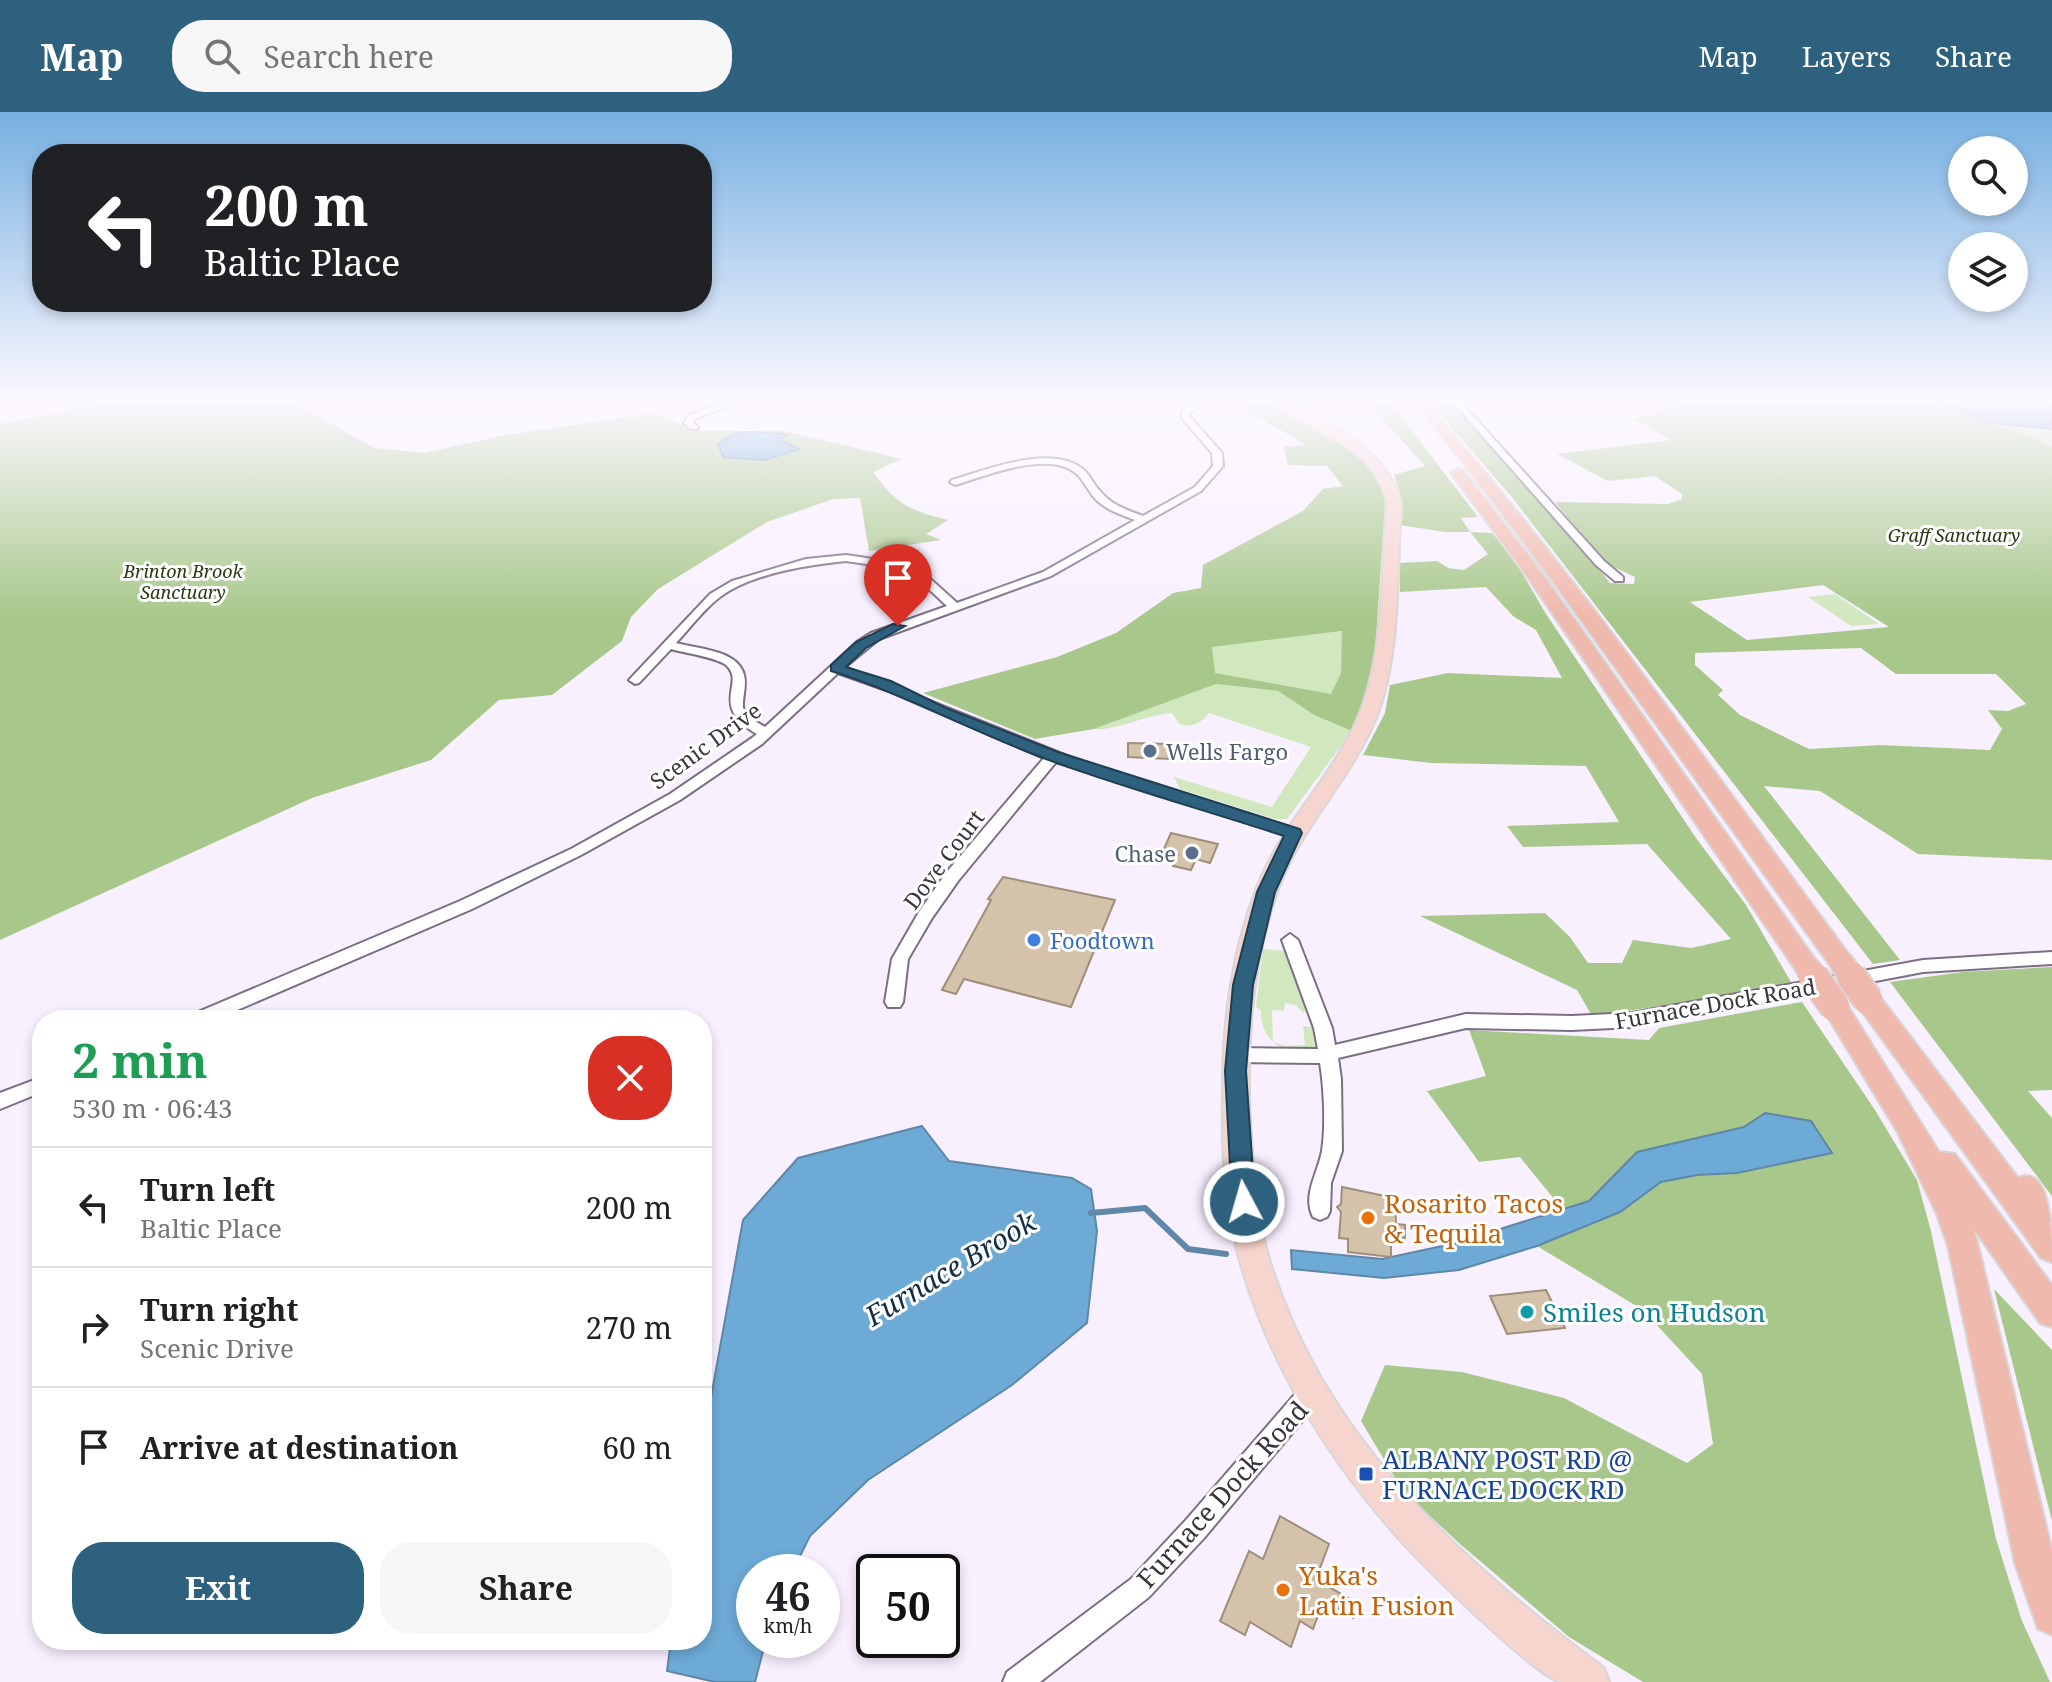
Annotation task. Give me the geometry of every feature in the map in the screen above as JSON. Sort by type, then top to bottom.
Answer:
[{"type":"highway","points":[[1457,471],[1515,548],[2052,1312]]},
{"type":"highway","points":[[1477,471],[1551,566],[2052,1248]]},
{"type":"highway","points":[[1868,1000],[2052,1219]]},
{"type":"highway","points":[[1835,1007],[1927,1156],[1955,1217],[2035,1563],[2052,1615]]},
{"type":"main road","points":[[1382,471],[1394,504],[1384,654],[1377,698],[1365,725],[1294,833],[1266,892],[1243,985],[1236,1055],[1239,1163],[1250,1244],[1278,1326],[1311,1393],[1366,1474],[1426,1542],[1488,1603],[1590,1682]]},
{"type":"street","points":[[955,482],[993,471]]},
{"type":"street","points":[[1079,471],[1100,498],[1112,507],[1144,520]]},
{"type":"street","name":"Scenic Drive","points":[[220,1010],[466,905],[576,852],[675,797],[757,741],[875,636],[1047,574],[1198,489],[1213,471]]},
{"type":"street","points":[[1518,471],[1600,563],[1619,579]]},
{"type":"street","points":[[635,680],[714,596],[736,583],[781,568],[827,558],[868,559],[903,566],[922,577],[955,607]]},
{"type":"street","points":[[669,645],[724,659],[734,665],[738,688],[735,705],[739,716],[764,732]]},
{"type":"street","points":[[836,668],[886,684],[941,711],[1053,756],[1294,833]]},
{"type":"street","name":"Dove Court","points":[[894,1002],[900,959],[925,916],[952,877],[1053,756]]},
{"type":"street","points":[[1290,940],[1320,1019],[1333,1090],[1333,1142],[1321,1183],[1320,1211]]},
{"type":"street","name":"Furnace Dock Road","points":[[1236,1055],[1297,1058],[1456,1022],[1632,1020],[1923,966],[2052,958]]},
{"type":"street","points":[[0,1101],[32,1088]]},
{"type":"street","name":"Furnace Dock Road","points":[[1017,1682],[1140,1588],[1195,1529],[1311,1393]]},
{"type":"green space","name":"Brinton Brook Sanctuary","points":[[0,471],[875,471],[889,492],[905,505],[948,520],[926,534],[941,540],[869,551],[860,498],[833,499],[767,522],[658,589],[631,617],[622,641],[552,695],[499,700],[431,760],[312,798],[0,940]]},
{"type":"green space","points":[[1331,471],[1375,471],[1386,490],[1374,669],[1363,709],[1352,731],[1314,715],[1278,691],[1216,684],[1094,729],[1035,739],[923,693],[1057,657],[1116,633],[1173,593],[1201,588],[1203,565],[1303,511],[1323,489],[1343,486]],"holes":[[[1342,631],[1341,673],[1331,694],[1215,673],[1212,647]]]},
{"type":"green space","points":[[1407,471],[1443,471],[1478,517],[1461,518],[1470,532],[1445,532],[1400,525],[1401,497],[1394,475]]},
{"type":"green space","name":"Graff Sanctuary","points":[[1490,471],[1516,471],[1610,583],[1634,584],[1635,577],[1605,563],[1555,502],[1668,504],[1682,499],[1682,494],[1655,476],[1608,481],[1590,471],[2052,471],[2052,860],[1918,854],[1820,791],[1764,786],[1900,960],[1873,964]],"holes":[[[1823,585],[1889,627],[1747,640],[1690,602]],[[1861,648],[1896,674],[1996,674],[2026,704],[2008,711],[1988,710],[2002,729],[1990,750],[1881,745],[1809,749],[1740,715],[1718,695],[1723,690],[1695,665],[1695,653]]]},
{"type":"green space","points":[[1470,532],[1492,533],[1514,559],[1546,614],[1696,838],[1746,905],[1791,982],[1716,998],[1592,1016],[1577,990],[1420,916],[1545,913],[1570,937],[1588,963],[1622,963],[1633,940],[1691,948],[1731,939],[1647,844],[1523,847],[1507,826],[1619,822],[1586,766],[1431,763],[1363,755],[1385,713],[1390,685],[1448,673],[1562,678],[1536,630],[1513,616],[1486,587],[1400,592],[1400,563],[1437,561],[1448,568],[1464,570],[1488,554]]},
{"type":"green space","points":[[1835,594],[1879,624],[1851,626],[1808,597]]},
{"type":"green space","points":[[1343,631],[1341,673],[1331,695],[1214,673],[1212,646]]},
{"type":"green space","points":[[1215,684],[1278,691],[1314,715],[1352,731],[1287,819],[1275,819],[1180,789],[1174,777],[1272,807],[1311,747],[1209,713],[1193,725],[1179,724],[1172,713],[1112,728],[1094,729]]},
{"type":"green space","points":[[1263,949],[1285,951],[1307,1010],[1303,1013],[1296,1005],[1285,1003],[1284,1011],[1272,1010],[1273,1041],[1265,1032],[1261,1011],[1256,1007]]},
{"type":"green space","points":[[2052,967],[2052,1090],[2028,1091],[2052,1118],[2052,1196],[1890,982],[1963,972]]},
{"type":"green space","points":[[1802,1002],[1875,1110],[1917,1180],[1931,1231],[1996,1539],[2022,1621],[2050,1682],[1643,1682],[1569,1637],[1460,1544],[1403,1491],[1361,1421],[1385,1365],[1462,1372],[1564,1398],[1687,1463],[1713,1444],[1702,1374],[1643,1310],[1537,1246],[1620,1212],[1661,1182],[1697,1175],[1737,1173],[1832,1153],[1811,1121],[1765,1113],[1744,1127],[1637,1152],[1589,1201],[1563,1210],[1520,1157],[1479,1162],[1427,1091],[1486,1076],[1469,1030],[1649,1040],[1659,1028]]},
{"type":"green space","points":[[1303,1026],[1313,1027],[1318,1045],[1297,1051],[1274,1042],[1285,1046],[1305,1045]]},
{"type":"green space","points":[[1994,1289],[2052,1350],[2052,1521]]},
{"type":"water","points":[[1765,1113],[1811,1121],[1832,1153],[1737,1173],[1697,1175],[1661,1182],[1620,1212],[1537,1246],[1459,1270],[1384,1278],[1292,1269],[1291,1250],[1382,1259],[1456,1243],[1589,1201],[1637,1152],[1744,1127]]},
{"type":"water","points":[[922,1126],[949,1161],[1072,1178],[1091,1189],[1097,1231],[1087,1323],[1012,1385],[868,1480],[810,1536],[801,1554],[736,1554],[736,1658],[761,1658],[755,1682],[715,1682],[667,1671],[670,1650],[712,1650],[712,1392],[743,1220],[798,1158]]},
{"type":"building","name":"Wells Fargo","points":[[1128,743],[1169,744],[1170,759],[1128,757]]},
{"type":"building","name":"Chase","points":[[1171,833],[1218,844],[1210,863],[1196,859],[1191,870],[1173,866],[1178,855],[1163,851]]},
{"type":"building","name":"Foodtown","points":[[1003,877],[1115,900],[1071,1007],[964,979],[956,994],[942,990],[991,900],[988,899]]},
{"type":"building","name":"Rosarito Tacos & Tequila","points":[[1342,1187],[1395,1198],[1396,1224],[1405,1225],[1405,1238],[1391,1236],[1391,1257],[1348,1252],[1348,1239],[1339,1238],[1341,1212],[1337,1207],[1341,1204]]},
{"type":"building","name":"Smiles on Hudson","points":[[1546,1290],[1565,1328],[1507,1334],[1490,1296]]},
{"type":"building","name":"Yuka's Latin Fusion","points":[[1280,1516],[1329,1544],[1316,1579],[1358,1604],[1353,1618],[1324,1600],[1313,1629],[1300,1621],[1291,1647],[1250,1622],[1245,1635],[1220,1621],[1249,1551],[1263,1559]]},
{"type":"waterway","name":"Furnace Brook","points":[[1091,1213],[1145,1208],[1188,1249],[1226,1254]]},
{"type":"place","name":"Wells Fargo","points":[[1150,751]]},
{"type":"place","name":"Chase","points":[[1192,853]]},
{"type":"place","name":"Foodtown","points":[[1034,940]]},
{"type":"place","name":"Rosarito Tacos & Tequila","points":[[1368,1218]]},
{"type":"place","name":"Smiles on Hudson","points":[[1527,1312]]},
{"type":"place","name":"ALBANY POST RD @ FURNACE DOCK RD","points":[[1366,1474]]},
{"type":"place","name":"Yuka's Latin Fusion","points":[[1283,1590]]},
{"type":"route","points":[[898,626],[861,645],[836,668],[886,684],[941,711],[1053,756],[1294,833],[1266,892],[1243,985],[1237,1041],[1236,1119],[1244,1202]]}]
